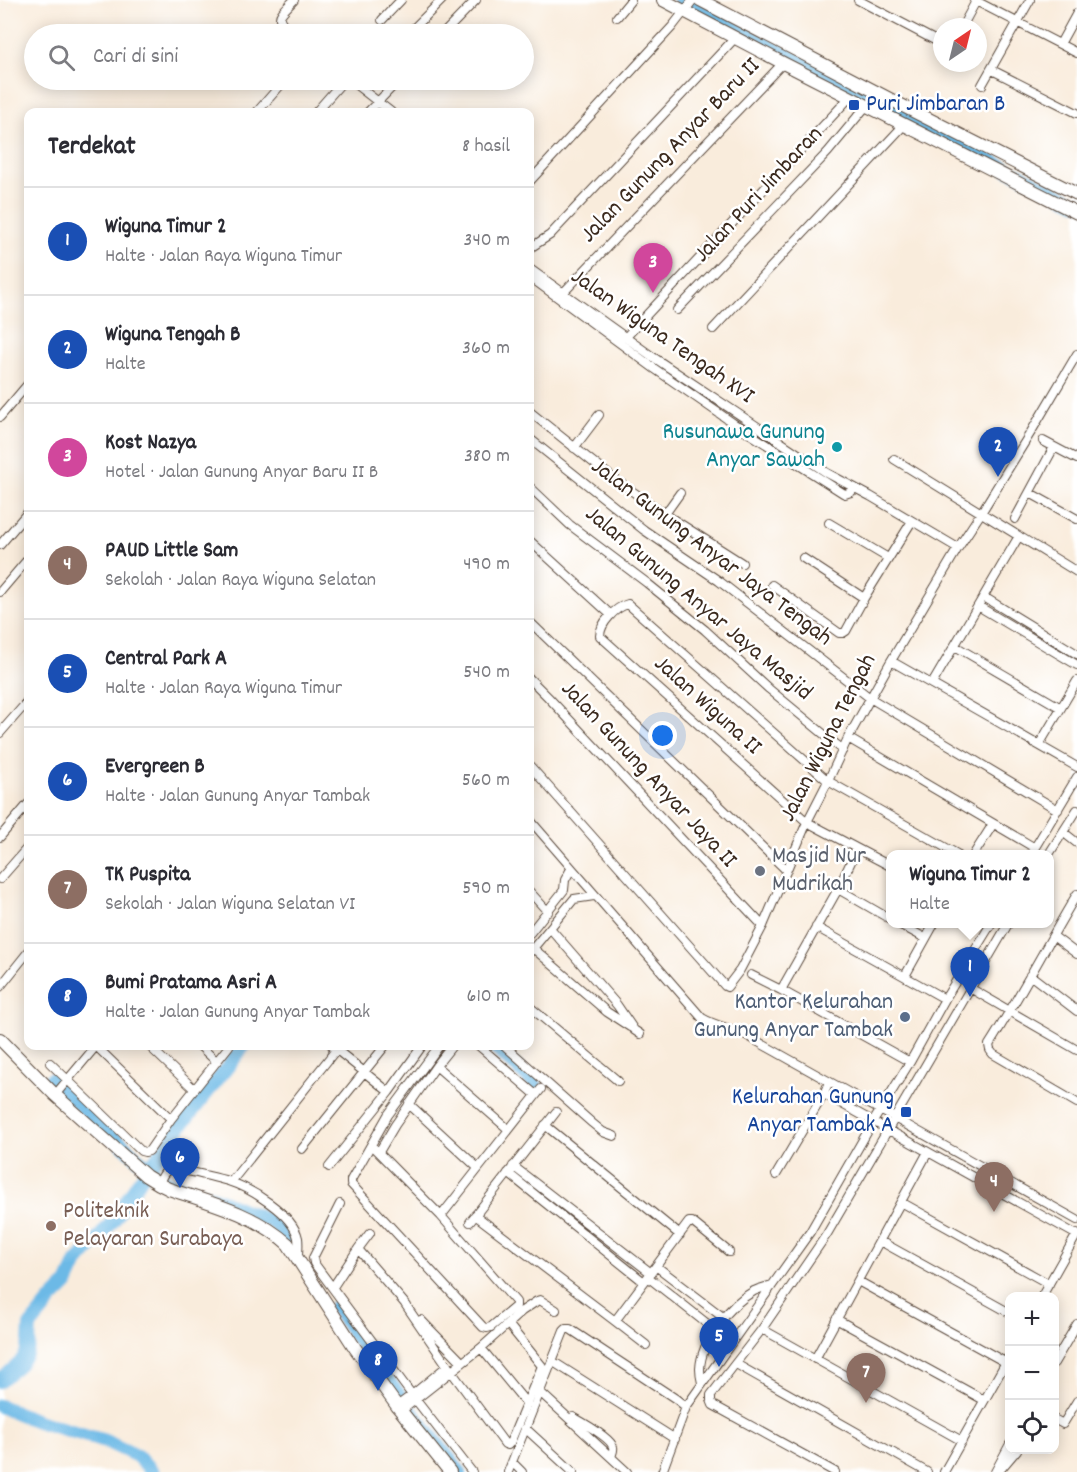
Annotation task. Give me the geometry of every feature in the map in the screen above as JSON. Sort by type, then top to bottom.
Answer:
[{"type":"street","points":[[283,24],[279,20],[281,14],[294,0]]},
{"type":"street","points":[[382,20],[401,0]]},
{"type":"street","points":[[418,24],[442,0]]},
{"type":"street","points":[[453,24],[476,0]]},
{"type":"street","points":[[616,17],[631,0]]},
{"type":"street","points":[[663,0],[689,6],[735,38],[1077,213]]},
{"type":"street","points":[[700,0],[1077,194]]},
{"type":"street","points":[[858,0],[933,39]]},
{"type":"street","points":[[966,18],[975,0],[1077,53]]},
{"type":"street","points":[[982,85],[1030,0]]},
{"type":"street","points":[[534,177],[689,6]]},
{"type":"street","points":[[1060,44],[1077,14]]},
{"type":"street","points":[[534,245],[550,235],[735,38]]},
{"type":"street","name":"Jalan Gunung Anyar Baru II","points":[[563,293],[783,63]]},
{"type":"street","points":[[992,70],[1077,113]]},
{"type":"street","points":[[260,108],[276,90]]},
{"type":"street","points":[[320,108],[335,90]]},
{"type":"street","points":[[368,90],[386,108]]},
{"type":"street","points":[[372,108],[389,90]]},
{"type":"street","points":[[626,337],[850,97]]},
{"type":"street","name":"Jalan Puri Jimbaran","points":[[677,309],[828,152],[867,105]]},
{"type":"street","points":[[712,329],[904,125]]},
{"type":"street","name":"Jalan Wiguna Tengah XVI","points":[[534,272],[827,473],[958,548]]},
{"type":"street","points":[[534,281],[655,369],[743,429],[843,493],[855,488]]},
{"type":"street","name":"Jalan Wiguna Tengah","points":[[534,770],[727,987],[740,970],[763,926],[807,822],[848,738],[891,660],[1077,354]]},
{"type":"street","points":[[0,417],[24,389]]},
{"type":"street","points":[[534,415],[609,475],[742,563]]},
{"type":"street","points":[[574,448],[599,415]]},
{"type":"street","points":[[1043,441],[1077,459]]},
{"type":"street","name":"Jalan Gunung Anyar Jaya Tengah","points":[[534,442],[644,530],[719,581],[870,698],[1058,810]]},
{"type":"street","points":[[1015,519],[1054,447]]},
{"type":"street","points":[[894,459],[1077,572]]},
{"type":"street","name":"Jalan Gunung Anyar Jaya Masjid","points":[[534,491],[570,525],[705,630],[843,750]]},
{"type":"street","points":[[665,514],[680,493]]},
{"type":"street","points":[[1030,493],[1077,519]]},
{"type":"street","points":[[0,545],[24,518]]},
{"type":"street","points":[[772,585],[839,633],[846,631],[912,521]]},
{"type":"street","points":[[829,523],[888,558]]},
{"type":"street","points":[[932,684],[1019,536]]},
{"type":"street","points":[[534,545],[611,615],[624,604],[628,604],[828,781],[948,850]]},
{"type":"street","points":[[803,558],[864,598]]},
{"type":"street","points":[[0,592],[24,564]]},
{"type":"street","points":[[984,597],[1077,654]]},
{"type":"street","points":[[978,606],[1077,665]]},
{"type":"street","name":"Jalan Wiguna II","points":[[611,615],[600,630],[600,636],[807,822]]},
{"type":"street","points":[[534,626],[786,870]]},
{"type":"street","points":[[955,646],[1062,708]]},
{"type":"street","points":[[891,660],[1077,767]]},
{"type":"street","points":[[1039,745],[1077,681]]},
{"type":"street","name":"Jalan Gunung Anyar Jaya II","points":[[534,683],[763,926]]},
{"type":"street","points":[[0,733],[24,706]]},
{"type":"street","points":[[848,738],[993,824],[1032,850]]},
{"type":"street","points":[[1034,850],[1077,777]]},
{"type":"street","points":[[0,837],[24,809]]},
{"type":"street","points":[[1052,850],[1077,810]]},
{"type":"street","points":[[807,822],[886,863]]},
{"type":"street","points":[[977,850],[993,824]]},
{"type":"street","points":[[534,825],[702,1018],[712,1024],[744,1034],[1077,1220]]},
{"type":"street","points":[[1063,832],[1077,843]]},
{"type":"street","points":[[781,990],[858,849]]},
{"type":"street","points":[[0,879],[24,852]]},
{"type":"street","points":[[534,928],[564,890],[565,880],[571,869]]},
{"type":"street","points":[[838,889],[886,916]]},
{"type":"street","points":[[564,890],[574,899]]},
{"type":"street","points":[[1077,895],[989,1046],[993,1054],[1077,1103]]},
{"type":"street","points":[[534,896],[548,912]]},
{"type":"street","points":[[534,947],[574,899],[594,896]]},
{"type":"street","points":[[816,927],[945,999]]},
{"type":"street","points":[[534,952],[637,1032],[550,928]]},
{"type":"street","points":[[906,928],[925,938]]},
{"type":"street","points":[[905,976],[931,928]]},
{"type":"street","points":[[663,1472],[686,1407],[810,1232],[881,1110],[907,1060],[988,928]]},
{"type":"street","points":[[994,928],[1001,934]]},
{"type":"street","points":[[835,1472],[713,1405],[711,1395],[762,1329],[827,1234],[1005,928]]},
{"type":"street","points":[[1053,936],[1077,954]]},
{"type":"street","points":[[0,987],[24,957]]},
{"type":"street","points":[[751,975],[907,1060]]},
{"type":"street","points":[[1030,975],[1077,1011]]},
{"type":"street","points":[[970,988],[1077,1050]]},
{"type":"street","points":[[534,1009],[618,1081]]},
{"type":"street","points":[[0,1039],[142,1173],[161,1179],[169,1189],[258,1222],[288,1244],[298,1255],[354,1348],[472,1472]]},
{"type":"street","points":[[57,1093],[93,1050]]},
{"type":"street","points":[[100,1050],[171,1119]]},
{"type":"street","points":[[153,1050],[194,1089]]},
{"type":"street","points":[[204,1050],[216,1061]]},
{"type":"street","points":[[50,1063],[141,1151],[145,1152],[149,1151],[226,1050]]},
{"type":"street","points":[[231,1182],[334,1050]]},
{"type":"street","points":[[340,1050],[388,1092]]},
{"type":"street","points":[[302,1149],[382,1050]]},
{"type":"street","points":[[329,1167],[419,1050]]},
{"type":"street","points":[[371,1145],[441,1216],[516,1302],[516,1306],[491,1327],[483,1327],[351,1184],[351,1180],[388,1115],[436,1050]]},
{"type":"street","points":[[379,1152],[409,1104],[449,1050]]},
{"type":"street","points":[[441,1216],[539,1092],[484,1050]]},
{"type":"street","points":[[510,1050],[592,1123],[603,1132],[614,1136]]},
{"type":"street","points":[[436,1066],[508,1130]]},
{"type":"street","points":[[776,1175],[829,1082]]},
{"type":"street","points":[[824,1094],[1077,1234],[1044,1292]]},
{"type":"street","points":[[409,1104],[478,1168]]},
{"type":"street","points":[[556,1112],[472,1218],[646,1345]]},
{"type":"street","points":[[545,1125],[680,1235]]},
{"type":"street","points":[[815,1359],[928,1152]]},
{"type":"street","points":[[161,1179],[169,1169],[174,1168],[231,1182],[256,1195],[280,1210],[292,1225],[298,1238],[298,1255]]},
{"type":"street","points":[[510,1170],[650,1274],[715,1330]]},
{"type":"street","points":[[901,1202],[1049,1284]]},
{"type":"street","points":[[340,1204],[313,1258],[314,1263],[333,1287],[450,1472]]},
{"type":"street","points":[[615,1321],[689,1222],[729,1252]]},
{"type":"street","points":[[333,1287],[370,1233]]},
{"type":"street","points":[[880,1241],[1005,1310]]},
{"type":"street","points":[[358,1249],[405,1304],[462,1362]]},
{"type":"street","points":[[650,1274],[724,1318]]},
{"type":"street","points":[[858,1281],[1005,1357]]},
{"type":"street","points":[[702,1383],[701,1361],[715,1330],[743,1298],[756,1290],[773,1285]]},
{"type":"street","points":[[407,1403],[449,1368],[462,1362],[481,1348],[522,1311],[537,1301],[540,1300],[556,1310]]},
{"type":"street","points":[[405,1304],[449,1368],[508,1445],[542,1366],[508,1324]]},
{"type":"street","points":[[836,1319],[984,1400]]},
{"type":"street","points":[[1059,1355],[1077,1324]]},
{"type":"street","points":[[508,1472],[566,1329],[570,1329],[686,1407]]},
{"type":"street","points":[[762,1329],[962,1441]]},
{"type":"street","points":[[481,1348],[527,1404]]},
{"type":"street","points":[[552,1361],[675,1439]]},
{"type":"street","points":[[944,1472],[1005,1362]]},
{"type":"street","points":[[736,1364],[927,1472]]},
{"type":"street","points":[[540,1392],[627,1472]]},
{"type":"street","points":[[1059,1422],[1063,1424],[1077,1401]]},
{"type":"street","points":[[525,1428],[573,1472]]},
{"type":"street","points":[[997,1472],[1005,1454]]},
{"type":"street","points":[[997,1472],[1013,1454]]},
{"type":"street","points":[[512,1462],[522,1472]]},
{"type":"waterway","points":[[680,0],[957,144],[1077,203]]},
{"type":"waterway","points":[[0,1381],[20,1363],[26,1354],[30,1326],[67,1284],[77,1262],[116,1217],[137,1184],[241,1050]]},
{"type":"waterway","points":[[497,1050],[535,1084]]},
{"type":"waterway","points":[[51,1079],[148,1170],[174,1184],[208,1195],[274,1223],[293,1244]]},
{"type":"waterway","points":[[335,1307],[380,1370],[460,1472]]},
{"type":"waterway","points":[[0,1406],[37,1421],[105,1441],[137,1456],[153,1472]]},
{"type":"place","name":"Puri Jimbaran B","points":[[854,105]]},
{"type":"place","name":"Kost Nazya","points":[[653,293]]},
{"type":"place","name":"Rusunawa Gunung Anyar Sawah","points":[[837,447]]},
{"type":"place","name":"Wiguna Tengah B","points":[[998,477]]},
{"type":"place","name":"Masjid Nur Mudrikah","points":[[760,871]]},
{"type":"place","name":"Wiguna Timur 2","points":[[970,997]]},
{"type":"place","name":"Kantor Kelurahan Gunung Anyar Tambak","points":[[905,1017]]},
{"type":"place","name":"Kelurahan Gunung Anyar Tambak A","points":[[906,1112]]},
{"type":"place","name":"Evergreen B","points":[[180,1188]]},
{"type":"place","name":"PAUD Little Sam","points":[[994,1212]]},
{"type":"place","name":"Politeknik Pelayaran Surabaya","points":[[51,1226]]},
{"type":"place","name":"Central Park A","points":[[719,1367]]},
{"type":"place","name":"Bumi Pratama Asri A","points":[[378,1391]]},
{"type":"place","name":"TK Puspita","points":[[866,1403]]}]
